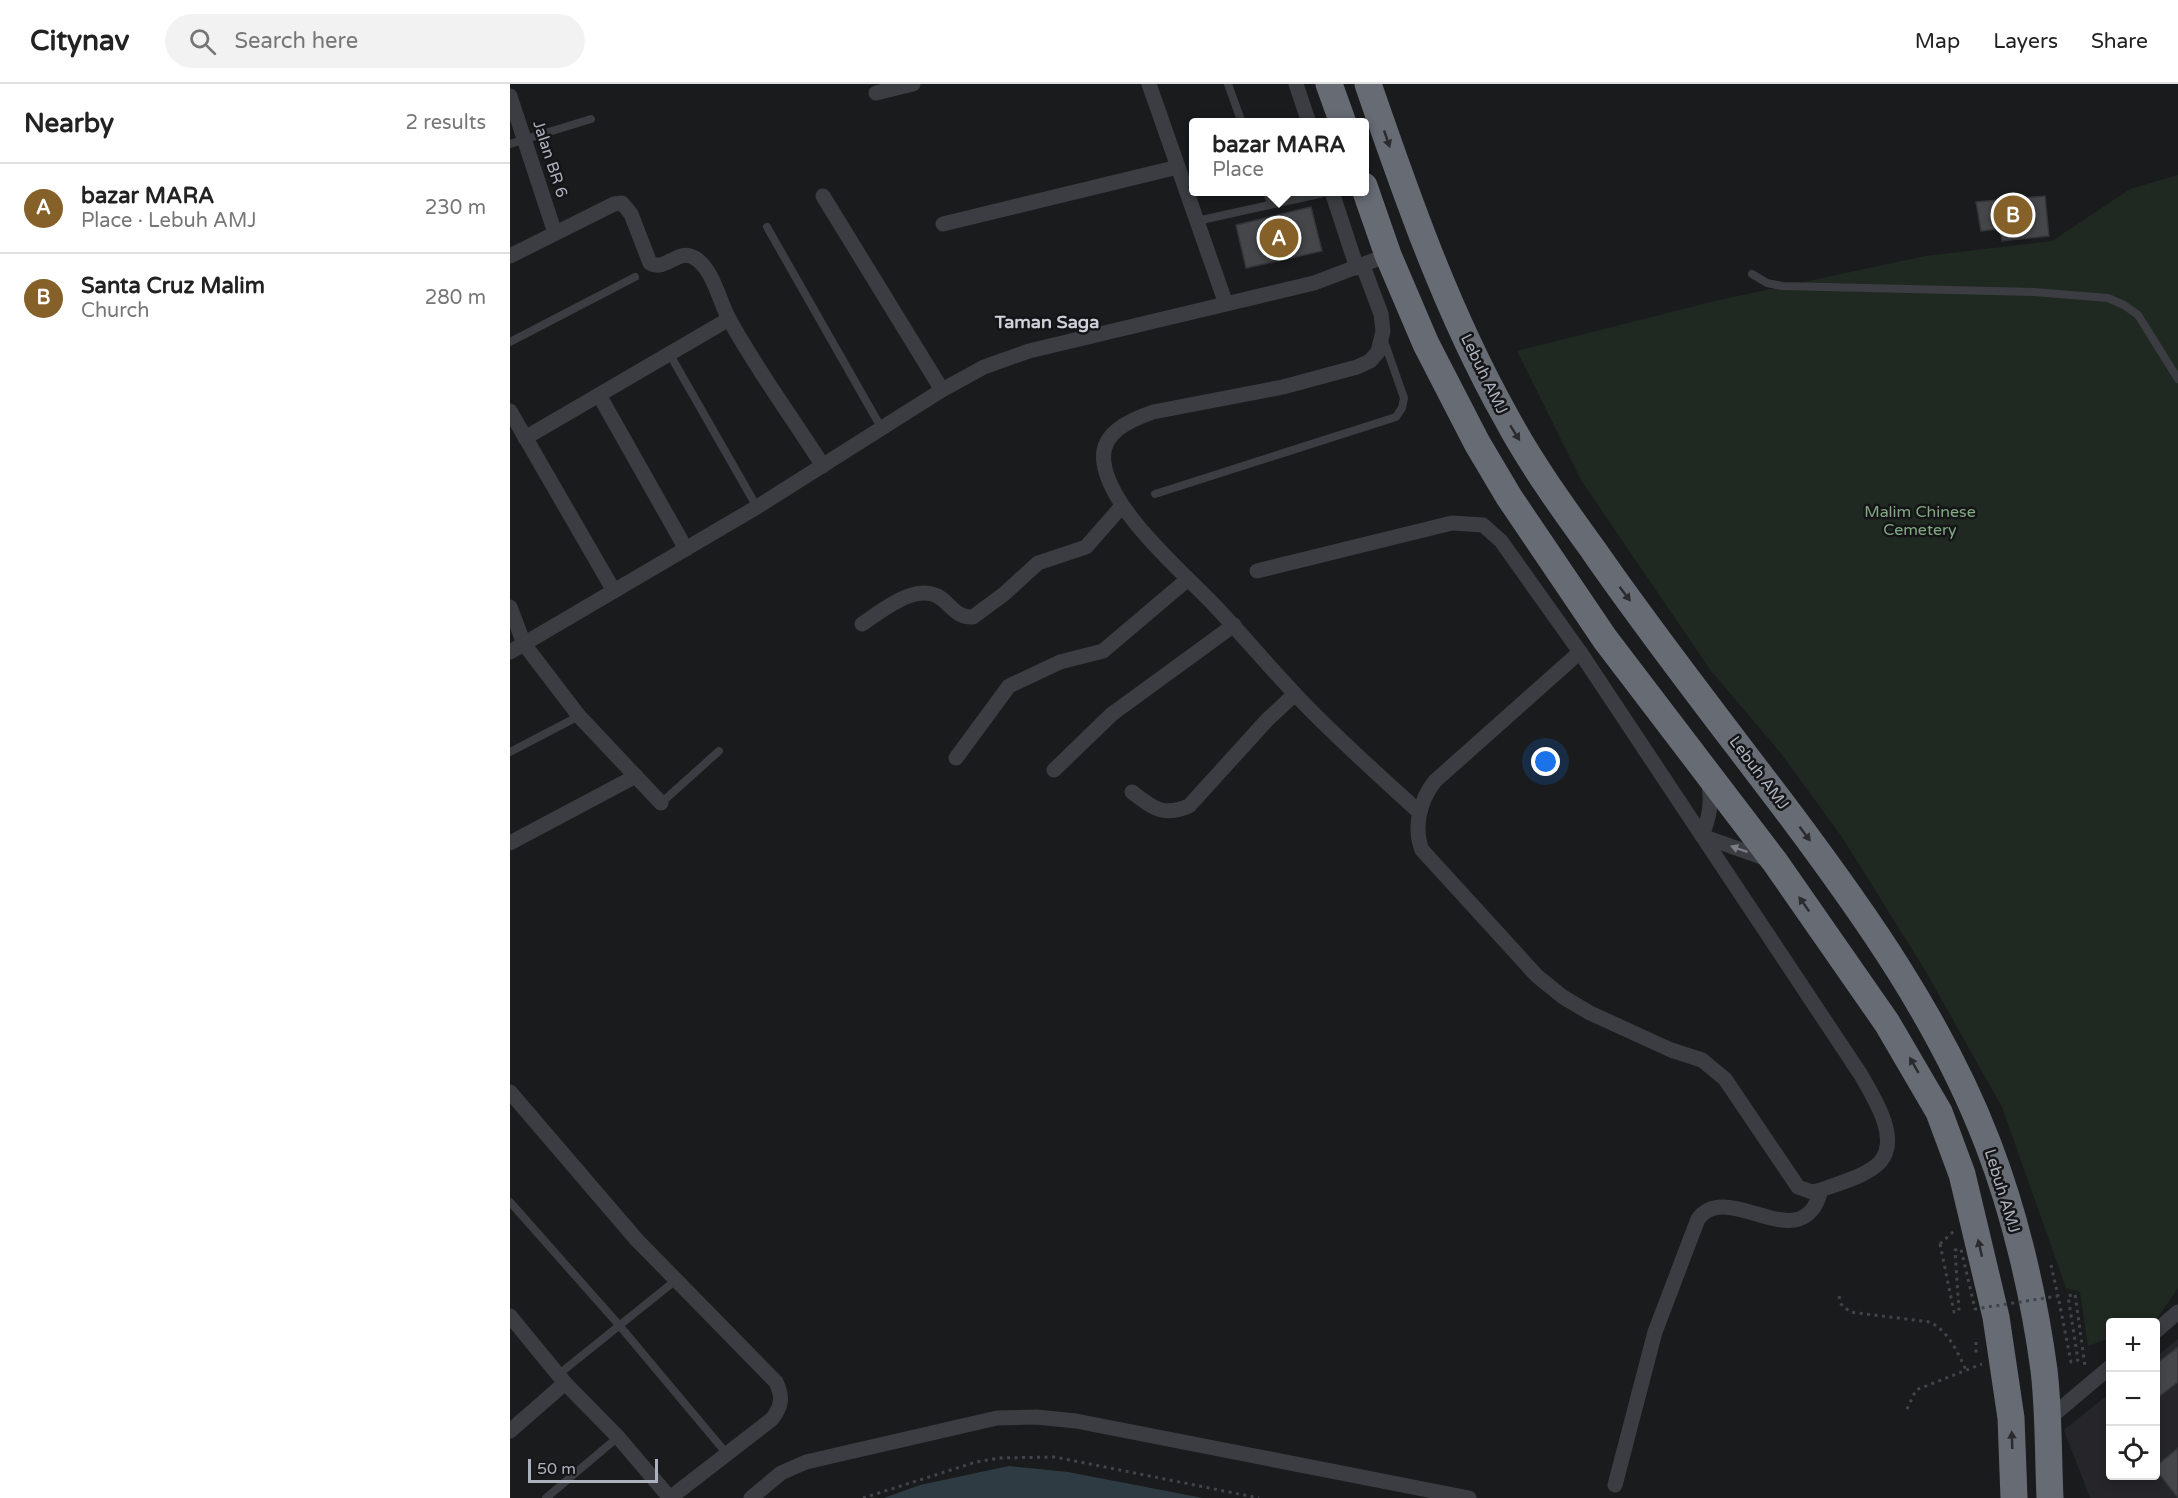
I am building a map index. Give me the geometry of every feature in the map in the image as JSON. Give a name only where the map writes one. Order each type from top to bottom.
[{"type":"highway","points":[[1329,84],[1341,118]]},
{"type":"highway","name":"Lebuh AMJ","points":[[1368,84],[1415,219],[1468,342],[1506,418],[1564,509],[1616,583],[1867,919],[1941,1042],[1989,1145],[2005,1197],[2033,1307],[2044,1374],[2050,1498]]},
{"type":"highway","name":"Lebuh AMJ","points":[[1368,196],[1388,255],[1436,364],[1477,444],[1509,497],[1605,639],[1775,862],[1887,1023],[1939,1112],[1970,1203],[2004,1358],[2011,1418],[2014,1498]]},
{"type":"street","points":[[876,93],[913,84]]},
{"type":"street","points":[[1149,84],[1226,304]]},
{"type":"street","points":[[1296,84],[1307,118]]},
{"type":"street","name":"Jalan BR 6","points":[[510,96],[517,142],[555,233]]},
{"type":"street","points":[[943,224],[1178,168]]},
{"type":"street","points":[[823,196],[942,390]]},
{"type":"street","points":[[1332,196],[1381,314],[1382,337],[1378,351],[1370,361],[1357,368],[1283,387],[1153,412],[1124,424],[1106,443],[1103,461],[1110,485],[1122,506],[1295,694],[1419,812]]},
{"type":"street","points":[[510,256],[614,204],[622,203],[632,214],[650,263],[662,265],[680,257],[693,257],[712,281],[729,319],[824,466]]},
{"type":"street","points":[[517,648],[757,507],[942,390],[1005,357],[1314,283],[1388,255]]},
{"type":"street","points":[[525,438],[729,319]]},
{"type":"street","points":[[598,395],[686,549]]},
{"type":"street","points":[[510,411],[614,591]]},
{"type":"street","points":[[862,624],[902,600],[921,594],[936,595],[958,615],[973,617],[1004,594],[1038,563],[1086,546],[1122,506]]},
{"type":"street","points":[[1257,571],[1452,523],[1483,525],[1501,541],[1580,652],[1862,1075],[1884,1123],[1888,1138],[1886,1150],[1880,1162],[1821,1190],[1812,1192],[1798,1187],[1725,1078],[1702,1060],[1671,1050],[1590,1013],[1563,997],[1537,976],[1422,850],[1419,842],[1419,812],[1424,795],[1435,782],[1580,652]]},
{"type":"street","points":[[956,758],[1010,686],[1060,662],[1103,651],[1188,579]]},
{"type":"street","points":[[510,606],[517,648],[661,803]]},
{"type":"street","points":[[1054,770],[1112,714],[1234,626]]},
{"type":"street","points":[[1131,792],[1164,812],[1174,812],[1189,806],[1267,720],[1295,694]]},
{"type":"street","points":[[1702,837],[1709,817],[1711,793],[1704,768]]},
{"type":"street","points":[[510,843],[636,776]]},
{"type":"street","points":[[1702,837],[1775,862]]},
{"type":"street","points":[[510,1092],[636,1239],[776,1382],[781,1393],[778,1412],[670,1498],[618,1437],[512,1322]]},
{"type":"street","points":[[1615,1485],[1655,1332],[1698,1219],[1704,1211],[1720,1206],[1791,1221],[1804,1218],[1812,1212],[1821,1190]]},
{"type":"street","points":[[2160,1327],[2178,1312]]},
{"type":"street","points":[[2046,1421],[2106,1370]]},
{"type":"street","points":[[510,1431],[562,1378]]},
{"type":"street","points":[[751,1498],[781,1473],[806,1462],[1011,1416],[1076,1421],[1469,1498]]},
{"type":"lane","points":[[1228,84],[1240,118]]},
{"type":"lane","points":[[517,142],[591,119]]},
{"type":"lane","points":[[1268,196],[1271,204]]},
{"type":"lane","points":[[1197,221],[1310,196]]},
{"type":"lane","points":[[767,227],[882,430]]},
{"type":"lane","points":[[1752,274],[1767,283],[1782,286],[2045,292],[2108,298],[2124,304],[2138,315],[2178,379]]},
{"type":"lane","points":[[510,342],[635,277]]},
{"type":"lane","points":[[1155,494],[1396,417],[1402,408],[1404,398],[1382,337]]},
{"type":"lane","points":[[669,353],[757,507]]},
{"type":"lane","points":[[510,752],[579,716]]},
{"type":"lane","points":[[661,803],[719,751]]},
{"type":"lane","points":[[510,1202],[619,1325],[726,1454]]},
{"type":"lane","points":[[562,1378],[619,1325],[676,1280]]},
{"type":"lane","points":[[546,1498],[618,1437]]},
{"type":"path","points":[[1940,1244],[1954,1312],[1959,1311],[1955,1250],[1960,1249],[1975,1309],[2058,1296]]},
{"type":"path","points":[[2051,1265],[2071,1362],[2078,1360],[2067,1296],[2075,1294],[2085,1366]]},
{"type":"path","points":[[1839,1296],[1841,1304],[1850,1312],[1930,1322],[1939,1327],[1946,1332],[1966,1370]]},
{"type":"path","points":[[1906,1409],[1916,1390],[2004,1358]]},
{"type":"path","points":[[863,1498],[976,1462],[999,1458],[1044,1457],[1259,1498]]},
{"type":"shaded area","points":[[2178,1339],[2178,1498],[2090,1498],[2064,1430],[2106,1396],[2106,1480],[2160,1480],[2160,1354]]},
{"type":"shaded area","points":[[1009,1466],[1068,1472],[1203,1498],[884,1498],[920,1485]]},
{"type":"green space","name":"Malim Chinese Cemetery","points":[[2178,175],[2178,1288],[2157,1318],[2106,1318],[2106,1339],[2088,1346],[2080,1292],[2066,1288],[2002,1107],[1925,970],[1842,837],[1780,752],[1711,671],[1581,480],[1517,351],[1715,301],[1925,256],[2052,241],[2130,189]]},
{"type":"building","points":[[2045,196],[2049,236],[2002,241],[2000,229],[1981,231],[1976,202]]},
{"type":"building","points":[[1311,207],[1322,251],[1246,268],[1236,225]]},
{"type":"building","points":[[2178,1347],[2178,1382],[2160,1396],[2160,1372],[2160,1361]]},
{"type":"building","points":[[2178,1448],[2178,1498],[2160,1475],[2160,1463]]},
{"type":"place","name":"Santa Cruz Malim","points":[[2013,215]]},
{"type":"place","name":"bazar MARA","points":[[1279,238]]},
{"type":"district","name":"Taman Saga","points":[[1047,322]]}]
